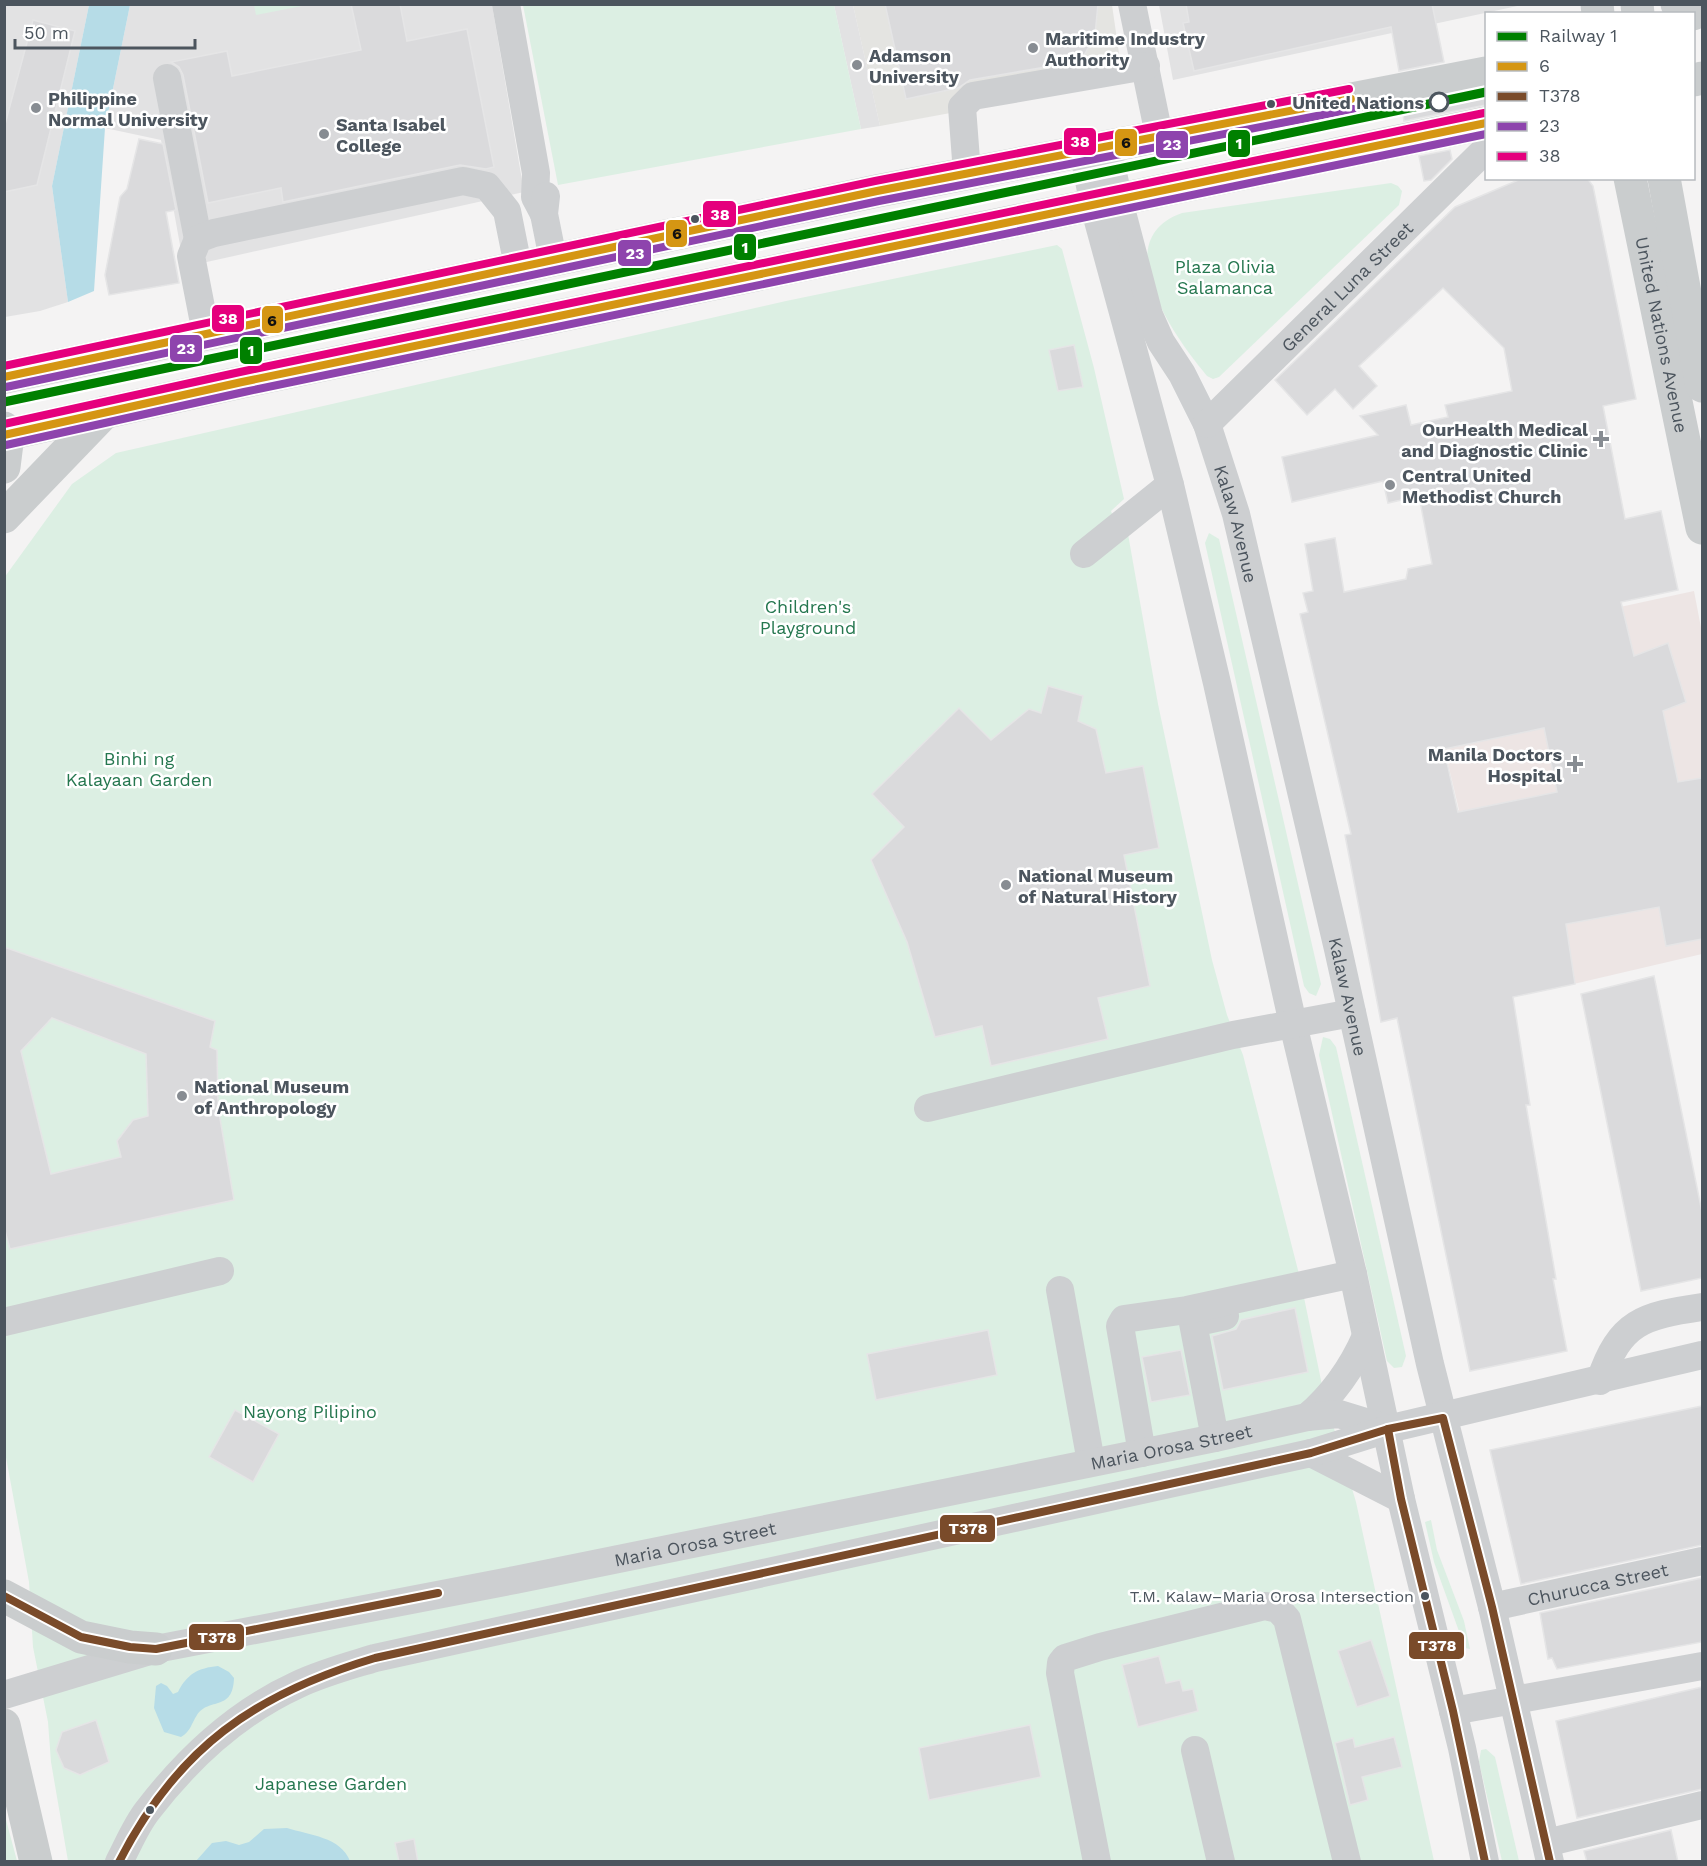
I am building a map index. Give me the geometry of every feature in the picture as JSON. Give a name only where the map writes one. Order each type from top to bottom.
[{"type":"main road","points":[[4,377],[518,266],[967,173],[1485,73]]},
{"type":"main road","points":[[4,467],[6,433],[1485,123]]},
{"type":"main road","name":"United Nations Avenue","points":[[1664,180],[1694,396],[1702,528]]},
{"type":"main road","name":"United Nations Avenue","points":[[1630,182],[1694,396]]},
{"type":"main road","points":[[4,517],[106,411]]},
{"type":"main road","points":[[4,1596],[81,1637],[120,1646],[156,1649]]},
{"type":"main road","points":[[4,1725],[36,1862]]},
{"type":"street","points":[[506,4],[536,173],[546,194],[544,214],[553,259]]},
{"type":"street","points":[[1132,4],[1159,135]]},
{"type":"street","points":[[967,173],[962,107],[973,96],[1146,66]]},
{"type":"street","points":[[167,78],[198,240],[191,256],[206,333]]},
{"type":"street","name":"Kalaw Avenue","points":[[1095,148],[1293,1024],[1355,1283],[1388,1429],[1401,1499],[1453,1711],[1485,1862]]},
{"type":"street","name":"General Luna Street","points":[[1207,424],[1485,150]]},
{"type":"street","points":[[198,240],[214,233],[463,182],[487,186],[507,211],[518,266]]},
{"type":"street","name":"Kalaw Avenue","points":[[1107,203],[1149,315],[1207,424],[1236,514],[1443,1418],[1492,1607],[1548,1852]]},
{"type":"street","points":[[1084,554],[1170,484]]},
{"type":"street","points":[[928,1108],[1222,1038],[1352,1013]]},
{"type":"street","points":[[4,1322],[220,1271]]},
{"type":"street","points":[[1215,1438],[1193,1323],[1355,1283]]},
{"type":"street","points":[[1142,1453],[1120,1326],[1124,1319],[1355,1283]]},
{"type":"street","points":[[1060,1290],[1091,1462]]},
{"type":"street","points":[[1600,1381],[1609,1354],[1622,1334],[1659,1314],[1702,1307]]},
{"type":"street","points":[[1307,1417],[1328,1400],[1349,1370],[1366,1336]]},
{"type":"street","name":"Maria Orosa Street","points":[[118,1862],[147,1811],[221,1732],[259,1706],[298,1684],[336,1670],[410,1650],[1311,1454],[1388,1429],[1600,1381],[1702,1355]]},
{"type":"street","name":"Maria Orosa Street","points":[[4,1695],[156,1649],[515,1580],[1215,1438],[1307,1417],[1339,1414],[1388,1429]]},
{"type":"street","points":[[1311,1454],[1401,1499]]},
{"type":"street","name":"Churucca Street","points":[[1492,1607],[1702,1562]]},
{"type":"street","points":[[1097,1862],[1060,1673],[1061,1663],[1065,1658],[1100,1647],[1265,1606],[1278,1609],[1287,1619],[1347,1862]]},
{"type":"street","points":[[1453,1711],[1702,1666]]},
{"type":"street","points":[[1195,1750],[1221,1862]]},
{"type":"street","points":[[1548,1852],[1702,1805]]},
{"type":"shaded area","name":"Philippine Normal University","points":[[4,5],[89,5],[52,186],[68,302],[40,311],[5,317]]},
{"type":"shaded area","name":"Santa Isabel College","points":[[130,5],[492,5],[524,192],[184,267],[161,140],[105,128]]},
{"type":"shaded area","name":"Adamson University","points":[[834,5],[853,5],[880,126],[861,129]]},
{"type":"shaded area","points":[[853,5],[1112,5],[1123,81],[880,126]]},
{"type":"shaded area","points":[[1159,5],[1522,5],[1485,12],[1173,80]]},
{"type":"shaded area","name":"Manila Doctors Hospital","points":[[1694,591],[1702,633],[1702,954],[1565,986],[1381,1022],[1345,835],[1459,810],[1421,650]]},
{"type":"green space","points":[[254,4],[307,5],[256,15]]},
{"type":"green space","points":[[523,5],[834,5],[861,129],[558,185]]},
{"type":"green space","name":"Plaza Olivia Salamanca","points":[[1391,183],[1402,191],[1399,205],[1219,377],[1213,379],[1207,376],[1179,338],[1154,290],[1148,266],[1149,245],[1160,226],[1182,213]]},
{"type":"green space","points":[[1057,245],[1062,249],[1094,368],[1124,499],[1111,511],[1120,536],[1128,534],[1158,704],[1212,960],[1227,1015],[1243,1055],[1300,1278],[1324,1395],[1356,1502],[1434,1861],[68,1861],[51,1762],[48,1722],[33,1647],[29,1582],[5,1452],[4,578],[72,484],[116,453],[786,301]]},
{"type":"green space","points":[[1209,533],[1219,539],[1321,984],[1316,996],[1309,993],[1304,986],[1205,543]]},
{"type":"green space","points":[[1323,1037],[1330,1039],[1336,1047],[1406,1356],[1402,1367],[1394,1368],[1387,1361],[1319,1055]]},
{"type":"green space","points":[[1431,1520],[1437,1550],[1464,1621],[1470,1649],[1465,1648],[1434,1562],[1425,1522]]},
{"type":"green space","points":[[1486,1749],[1495,1757],[1519,1861],[1502,1861],[1479,1762],[1481,1750]]},
{"type":"green space","points":[[5,1816],[17,1861],[5,1861]]},
{"type":"water","points":[[89,5],[130,5],[105,128],[94,291],[68,302],[52,186]]},
{"type":"water","points":[[218,1666],[234,1678],[233,1689],[229,1696],[202,1710],[189,1730],[181,1737],[164,1732],[154,1708],[156,1686],[161,1683],[167,1686],[173,1694],[178,1692],[189,1676],[205,1668]]},
{"type":"water","points":[[287,1828],[332,1842],[346,1853],[350,1861],[196,1861],[212,1843],[226,1841],[239,1845],[249,1842],[264,1829]]},
{"type":"building","points":[[351,4],[400,4],[407,41],[467,29],[494,167],[486,169],[460,165],[283,202],[281,188],[208,203],[183,75],[179,67],[171,62],[227,51],[232,76],[361,50]]},
{"type":"building","points":[[885,4],[1098,4],[1095,35],[1081,61],[970,80],[958,88],[906,99]]},
{"type":"building","points":[[1186,4],[1432,4],[1444,62],[1399,71],[1391,27],[1194,71],[1183,23],[1189,22]]},
{"type":"building","points":[[33,20],[75,31],[37,185],[4,192],[4,128]]},
{"type":"building","points":[[1485,92],[1485,105],[1404,121],[1402,108]]},
{"type":"building","points":[[139,139],[163,144],[176,210],[166,212],[179,283],[109,295],[105,275],[120,197],[127,189]]},
{"type":"building","points":[[1450,150],[1452,159],[1431,180],[1424,181],[1419,156]]},
{"type":"building","points":[[1518,180],[1588,180],[1593,186],[1636,399],[1603,406],[1625,519],[1661,511],[1678,590],[1621,602],[1634,656],[1668,643],[1686,702],[1663,711],[1678,782],[1702,778],[1702,939],[1666,946],[1659,907],[1566,924],[1575,984],[1513,997],[1530,1105],[1526,1105],[1556,1279],[1553,1279],[1567,1351],[1470,1371],[1397,1018],[1381,1022],[1345,835],[1351,834],[1300,614],[1308,612],[1303,593],[1313,591],[1305,544],[1335,538],[1344,592],[1406,579],[1408,569],[1432,564],[1419,496],[1388,503],[1383,481],[1292,502],[1282,457],[1378,435],[1360,416],[1406,405],[1411,425],[1448,417],[1445,405],[1512,391],[1504,348],[1443,288],[1359,366],[1377,386],[1353,409],[1335,389],[1307,415],[1275,380],[1455,207]],"holes":[[[1544,728],[1557,792],[1458,812],[1444,749]]]},
{"type":"building","points":[[1074,345],[1083,387],[1058,391],[1049,350]]},
{"type":"building","name":"National Museum of Natural History","points":[[1048,686],[1083,696],[1078,721],[1096,729],[1106,773],[1143,766],[1159,848],[1124,855],[1150,986],[1098,998],[1108,1039],[991,1066],[982,1026],[935,1037],[907,942],[871,860],[904,827],[872,794],[959,708],[991,740],[1029,709],[1041,713]]},
{"type":"building","name":"National Museum of Anthropology","points":[[4,947],[215,1021],[210,1047],[217,1050],[218,1107],[234,1200],[10,1249],[4,1227]],"holes":[[[52,1018],[146,1054],[148,1116],[133,1120],[117,1141],[121,1157],[51,1174],[21,1051]]]},
{"type":"building","points":[[1654,976],[1702,1212],[1702,1278],[1641,1291],[1581,994]]},
{"type":"building","points":[[1295,1308],[1308,1372],[1223,1390],[1212,1336],[1236,1329],[1241,1320]]},
{"type":"building","points":[[988,1330],[997,1375],[876,1400],[867,1354]]},
{"type":"building","points":[[1181,1350],[1190,1395],[1151,1402],[1142,1357]]},
{"type":"building","points":[[1702,1406],[1702,1545],[1521,1584],[1490,1450]]},
{"type":"building","points":[[235,1410],[279,1434],[253,1482],[209,1457]]},
{"type":"building","points":[[1702,1578],[1702,1642],[1557,1669],[1552,1658],[1548,1659],[1540,1613]]},
{"type":"building","points":[[1371,1640],[1390,1696],[1357,1707],[1338,1651]]},
{"type":"building","points":[[1159,1656],[1166,1683],[1180,1680],[1183,1691],[1193,1689],[1198,1711],[1138,1727],[1122,1665]]},
{"type":"building","points":[[1702,1687],[1702,1789],[1577,1818],[1556,1721]]},
{"type":"building","points":[[96,1720],[109,1762],[80,1775],[64,1768],[56,1750],[62,1732]]},
{"type":"building","points":[[1030,1725],[1041,1777],[929,1800],[919,1748]]},
{"type":"building","points":[[1394,1737],[1402,1767],[1362,1777],[1368,1800],[1350,1805],[1335,1743],[1353,1738],[1355,1747]]},
{"type":"building","points":[[1671,1830],[1678,1862],[1587,1862],[1584,1851]]},
{"type":"building","points":[[414,1839],[418,1862],[399,1862],[395,1843]]},
{"type":"rail line","name":"1","points":[[4,402],[1485,92]]},
{"type":"transit line","name":"38","points":[[4,366],[875,181],[1349,89]]},
{"type":"transit line","name":"6","points":[[4,377],[877,191],[1351,99]]},
{"type":"transit line","name":"23","points":[[6,387],[879,201],[1353,109]]},
{"type":"transit line","name":"38","points":[[4,424],[240,372],[1484,113]]},
{"type":"transit line","name":"6","points":[[4,435],[242,382],[1485,123]]},
{"type":"transit line","name":"23","points":[[6,445],[244,392],[1485,134]]},
{"type":"transit line","name":"T378","points":[[119,1862],[142,1822],[167,1787],[194,1757],[224,1731],[257,1708],[332,1672],[375,1658],[1311,1453],[1388,1429],[1443,1418],[1492,1607],[1550,1862]]},
{"type":"transit line","name":"T378","points":[[1388,1429],[1401,1499],[1453,1711],[1485,1862]]},
{"type":"transit line","name":"T378","points":[[4,1596],[81,1637],[130,1647],[156,1649],[438,1593]]},
{"type":"place","name":"Maritime Industry Authority","points":[[1033,48]]},
{"type":"place","name":"Adamson University","points":[[857,65]]},
{"type":"place","name":"United Nations","points":[[1439,102]]},
{"type":"place","name":"Philippine Normal University","points":[[36,108]]},
{"type":"place","name":"Santa Isabel College","points":[[324,134]]},
{"type":"place","name":"OurHealth Medical and Diagnostic Clinic","points":[[1601,439]]},
{"type":"place","name":"Central United Methodist Church","points":[[1390,485]]},
{"type":"place","name":"Manila Doctors Hospital","points":[[1575,764]]},
{"type":"place","name":"National Museum of Natural History","points":[[1006,885]]},
{"type":"place","name":"National Museum of Anthropology","points":[[182,1096]]},
{"type":"place","name":"T.M. Kalaw–Maria Orosa Intersection","points":[[1425,1596]]},
{"type":"park label","name":"Children's Playground","points":[[808,616]]},
{"type":"park label","name":"Binhi ng Kalayaan Garden","points":[[139,768]]},
{"type":"park label","name":"Nayong Pilipino","points":[[310,1411]]},
{"type":"park label","name":"Japanese Garden","points":[[331,1783]]}]
